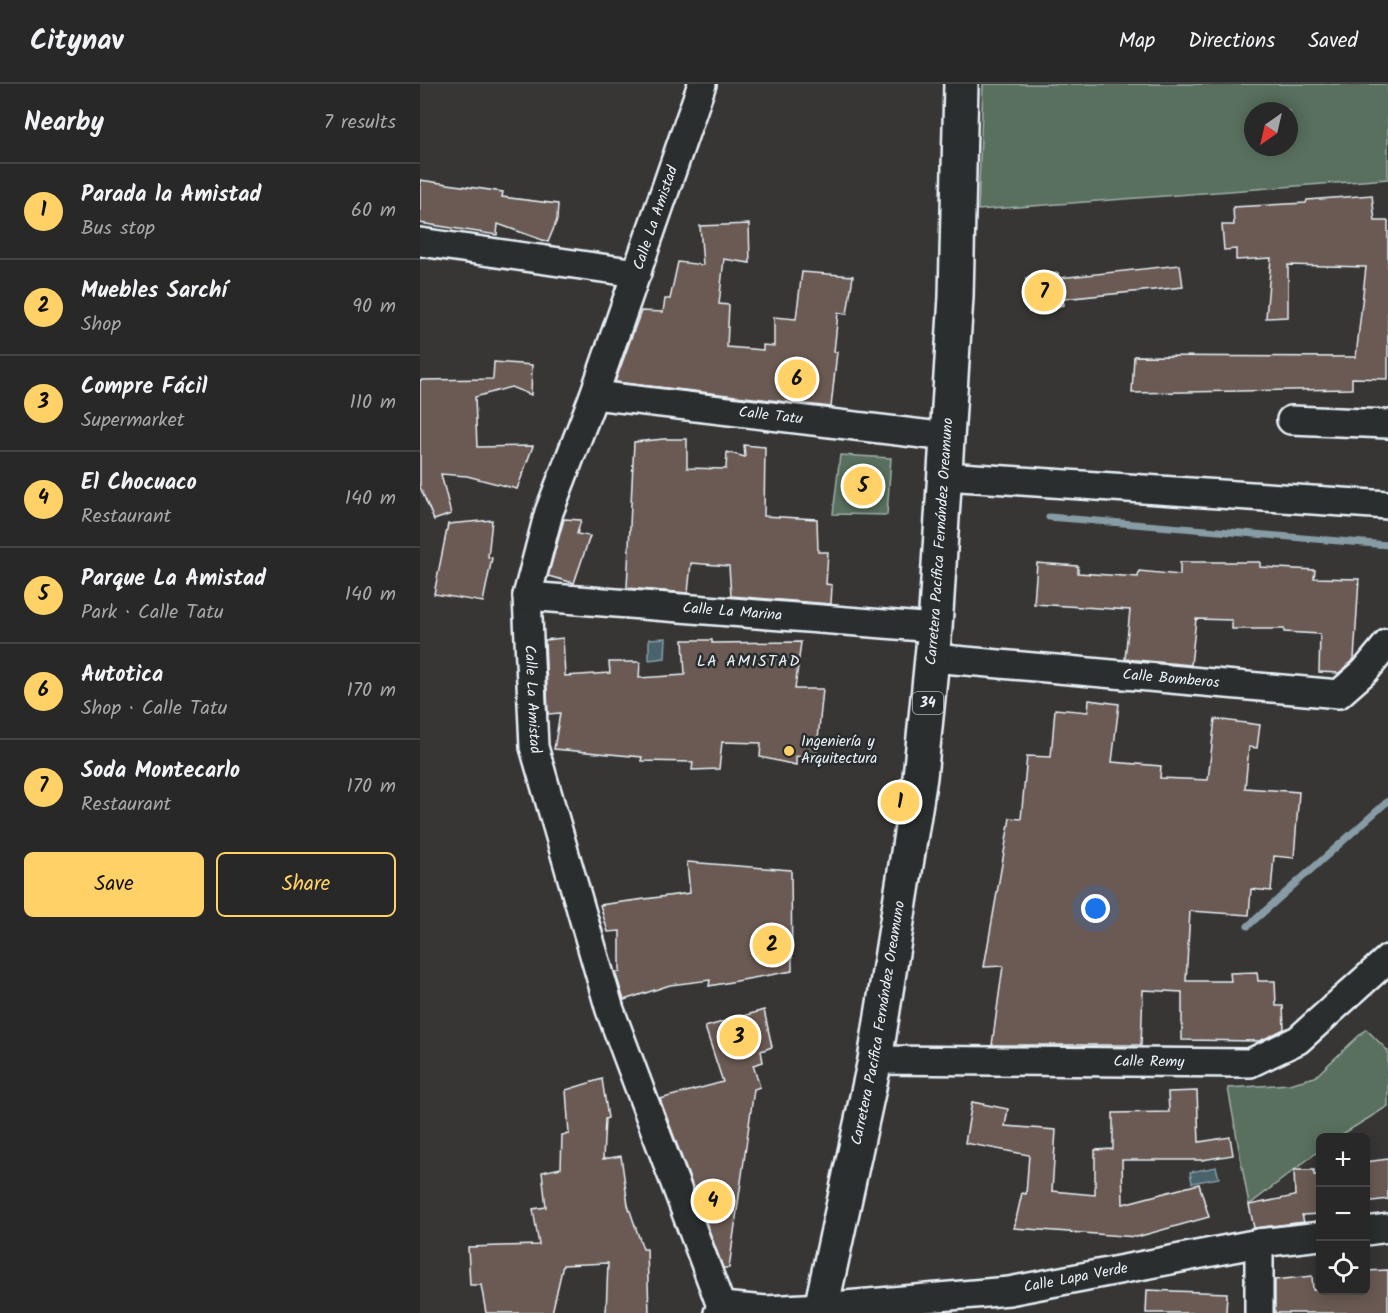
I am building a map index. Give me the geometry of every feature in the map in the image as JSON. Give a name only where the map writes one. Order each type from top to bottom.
[{"type":"highway","name":"Carretera Pacífica Fernández Oreamuno","points":[[821,1310],[874,1060],[920,777],[934,643],[948,437],[956,297],[961,84]]},
{"type":"street","name":"Calle La Amistad","points":[[702,84],[594,395],[549,512],[527,596],[534,747],[610,1010],[719,1310]]},
{"type":"street","points":[[420,242],[637,273]]},
{"type":"street","name":"Calle Tatu","points":[[594,395],[948,437]]},
{"type":"street","points":[[1292,420],[1388,424]]},
{"type":"street","points":[[945,476],[1388,505]]},
{"type":"street","name":"Calle La Marina","points":[[527,596],[934,643]]},
{"type":"street","name":"Calle Bomberos","points":[[934,643],[1339,694],[1365,671],[1388,643]]},
{"type":"street","name":"Calle Remy","points":[[874,1060],[1250,1063],[1298,1040],[1388,959]]},
{"type":"street","points":[[1370,1230],[1388,1228]]},
{"type":"street","name":"Calle Lapa Verde","points":[[719,1310],[766,1312],[821,1310],[1009,1291],[1259,1243],[1316,1236]]},
{"type":"street","points":[[1259,1243],[1259,1313]]},
{"type":"green space","points":[[983,84],[1388,84],[1388,179],[978,210]]},
{"type":"green space","points":[[840,455],[891,458],[887,515],[833,514]]},
{"type":"green space","points":[[1366,1029],[1388,1051],[1388,1106],[1344,1133],[1316,1133],[1316,1153],[1249,1205],[1228,1088],[1289,1084],[1315,1077]]},
{"type":"water","points":[[666,638],[665,658],[649,660],[649,639]]},
{"type":"water","points":[[1216,1167],[1219,1178],[1192,1183],[1190,1172]]},
{"type":"building","points":[[420,180],[503,192],[502,197],[558,204],[557,220],[548,242],[498,224],[497,235],[420,223]]},
{"type":"building","points":[[1372,195],[1375,221],[1388,221],[1388,379],[1352,378],[1352,389],[1132,393],[1134,356],[1356,357],[1366,267],[1288,265],[1288,317],[1266,318],[1271,258],[1236,260],[1236,249],[1224,250],[1222,225],[1234,225],[1233,207],[1306,203],[1307,200]]},
{"type":"building","points":[[749,224],[750,263],[724,259],[719,304],[729,305],[727,347],[763,350],[763,345],[774,346],[774,317],[796,319],[802,272],[853,276],[847,314],[838,313],[834,352],[837,352],[831,407],[615,382],[641,311],[663,312],[665,299],[670,299],[678,262],[703,265],[700,226]]},
{"type":"building","points":[[1180,265],[1183,287],[1063,299],[1064,305],[1029,312],[1026,278],[1058,273],[1059,278]]},
{"type":"building","points":[[494,362],[532,365],[531,395],[511,387],[475,397],[477,447],[533,446],[517,489],[467,476],[441,474],[451,514],[434,520],[420,487],[420,380],[493,379]]},
{"type":"building","points":[[687,439],[687,468],[726,469],[727,452],[745,457],[744,445],[765,447],[764,516],[817,519],[818,552],[828,552],[826,584],[832,585],[831,604],[731,596],[729,566],[691,563],[688,593],[627,588],[634,442]]},
{"type":"building","points":[[564,519],[581,520],[577,534],[590,536],[574,583],[548,576]]},
{"type":"building","points":[[492,520],[488,557],[492,558],[483,602],[434,594],[448,524]]},
{"type":"building","points":[[1180,562],[1260,562],[1260,567],[1315,570],[1314,578],[1359,579],[1354,659],[1339,673],[1319,672],[1320,634],[1284,632],[1284,629],[1232,629],[1232,620],[1196,619],[1191,665],[1125,659],[1130,610],[1034,604],[1037,563],[1078,566],[1078,573],[1138,577],[1139,571],[1180,575]]},
{"type":"building","points":[[563,638],[565,676],[610,673],[609,662],[640,662],[639,678],[685,675],[683,640],[712,640],[712,643],[801,642],[795,689],[823,689],[816,759],[796,756],[796,765],[760,757],[761,743],[722,742],[719,769],[692,770],[693,762],[641,761],[642,757],[554,749],[560,713],[548,714],[545,640]]},
{"type":"building","points":[[1089,700],[1119,704],[1112,762],[1161,766],[1160,778],[1208,780],[1215,719],[1260,725],[1257,748],[1249,747],[1245,788],[1299,792],[1294,858],[1274,856],[1271,891],[1251,889],[1249,915],[1190,911],[1186,981],[1231,981],[1230,973],[1257,972],[1258,981],[1275,981],[1276,1006],[1283,1006],[1284,1029],[1260,1041],[1182,1040],[1182,992],[1143,990],[1141,1045],[992,1045],[1003,966],[984,967],[1010,818],[1021,819],[1027,756],[1051,757],[1055,709],[1088,712]]},
{"type":"building","points":[[687,862],[791,870],[792,971],[709,986],[710,980],[670,985],[624,1000],[615,972],[620,972],[620,931],[608,932],[600,905],[690,893]]},
{"type":"building","points":[[764,1010],[772,1047],[761,1051],[763,1062],[753,1065],[760,1087],[754,1089],[729,1268],[723,1268],[660,1099],[723,1082],[705,1027]]},
{"type":"building","points":[[602,1079],[608,1118],[605,1119],[603,1159],[621,1156],[628,1205],[643,1249],[647,1249],[649,1313],[606,1313],[608,1263],[563,1265],[552,1313],[486,1313],[481,1285],[470,1285],[468,1247],[539,1245],[533,1209],[546,1207],[542,1172],[561,1168],[562,1135],[569,1134],[566,1090]]},
{"type":"building","points":[[1197,1091],[1199,1142],[1230,1137],[1233,1155],[1202,1160],[1122,1160],[1123,1204],[1199,1184],[1209,1217],[1137,1237],[1014,1228],[1022,1193],[1026,1194],[1029,1155],[965,1143],[972,1102],[1008,1109],[1005,1126],[1056,1130],[1052,1191],[1095,1195],[1095,1150],[1113,1149],[1113,1113],[1169,1112],[1168,1092]]},
{"type":"building","points":[[1388,1159],[1388,1199],[1370,1201],[1370,1161]]},
{"type":"building","points":[[1294,1170],[1314,1170],[1316,1214],[1302,1215],[1304,1222],[1254,1228],[1249,1205],[1295,1196]]},
{"type":"building","points":[[1388,1270],[1388,1313],[1275,1313],[1275,1280],[1312,1276],[1313,1290],[1316,1290],[1316,1295],[1370,1295],[1370,1271]]},
{"type":"building","points":[[1147,1290],[1227,1293],[1226,1313],[1146,1313]]},
{"type":"waterway","points":[[1049,517],[1388,545]]},
{"type":"waterway","points":[[1248,926],[1388,801]]},
{"type":"place","name":"Soda Montecarlo","points":[[1044,292]]},
{"type":"place","name":"Autotica","points":[[797,379]]},
{"type":"place","name":"Parque La Amistad","points":[[863,486]]},
{"type":"place","name":"Ingeniería y Arquitectura","points":[[789,751]]},
{"type":"place","name":"Parada la Amistad","points":[[900,802]]},
{"type":"place","name":"Muebles Sarchí","points":[[772,945]]},
{"type":"place","name":"Compre Fácil","points":[[739,1037]]},
{"type":"place","name":"El Chocuaco","points":[[713,1201]]},
{"type":"district","name":"LA AMISTAD","points":[[749,661]]}]
